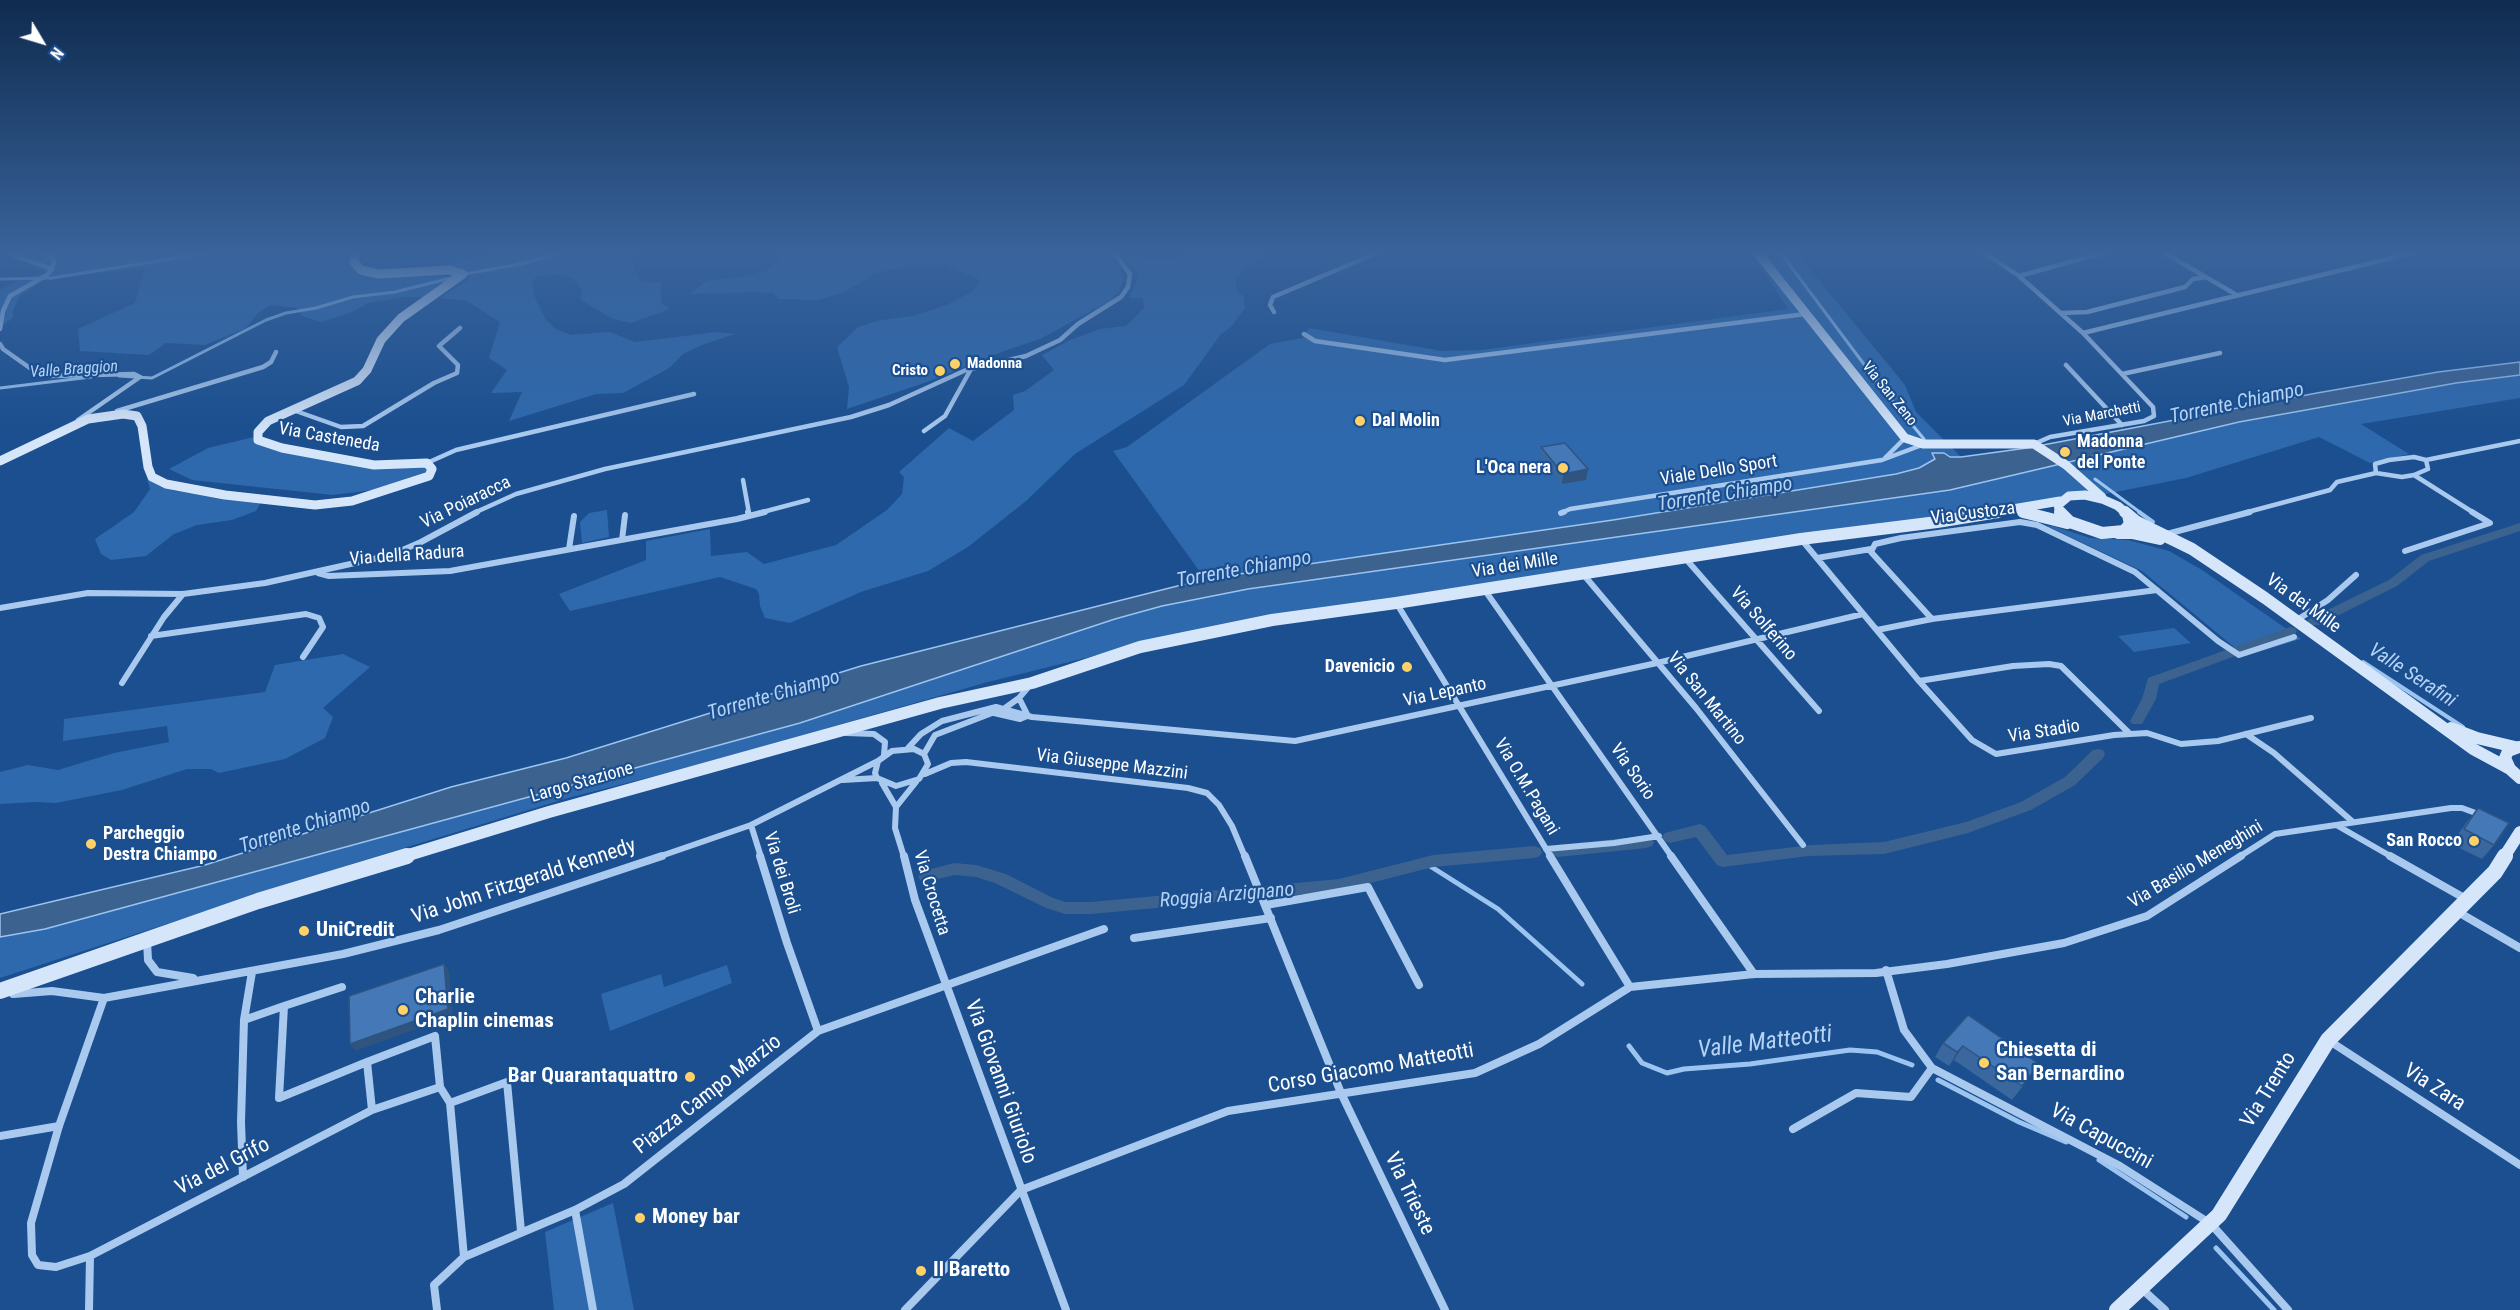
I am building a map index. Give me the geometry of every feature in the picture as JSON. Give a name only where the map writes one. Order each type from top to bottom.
[{"type":"street","points":[[0,329],[3,313]]},
{"type":"street","name":"Via Casteneda","points":[[408,313],[381,340],[367,370],[357,381],[268,422],[258,432],[258,440],[282,448],[374,465],[427,463]]},
{"type":"street","name":"Via Poiaracca","points":[[0,608],[88,593],[183,594],[265,583],[391,555],[421,542],[491,504],[516,494],[605,470],[851,417],[889,405],[971,369],[1046,348],[1097,313]]},
{"type":"street","points":[[2061,314],[2072,313]]},
{"type":"street","points":[[2083,333],[2160,313]]},
{"type":"street","points":[[1304,333],[1315,341],[1445,360],[1805,314]]},
{"type":"street","name":"Via San Zeno","points":[[1805,314],[1905,438],[1923,444],[2037,445]]},
{"type":"street","name":"Via Marchetti","points":[[2037,445],[2050,437],[2144,421],[2154,416],[2153,407],[2083,333],[2061,314]]},
{"type":"street","points":[[293,410],[341,427],[363,426],[434,382],[457,373],[458,365],[439,346],[459,328]]},
{"type":"street","points":[[0,344],[3,349],[37,374],[51,376],[134,374],[140,377],[69,427]]},
{"type":"street","points":[[0,461],[88,418],[263,367],[271,362],[276,352]]},
{"type":"street","points":[[2122,374],[2220,353]]},
{"type":"street","points":[[2066,365],[2122,425]]},
{"type":"street","points":[[924,431],[945,416],[971,369]]},
{"type":"street","points":[[108,414],[137,416],[142,426],[148,467],[152,477],[166,484],[225,495],[315,505],[352,501],[415,483],[429,476],[432,469],[427,463],[456,450],[694,394]]},
{"type":"street","points":[[1882,460],[1905,438]]},
{"type":"street","points":[[2376,473],[2375,464],[2389,460],[2415,457],[2426,460],[2520,441]]},
{"type":"street","name":"Viale Dello Sport","points":[[1561,513],[1570,509],[1882,460],[1923,444]]},
{"type":"street","points":[[2037,445],[2110,502]]},
{"type":"street","points":[[2163,535],[2330,490],[2337,482],[2376,473],[2402,477],[2414,475],[2428,469],[2426,460]]},
{"type":"street","points":[[2405,551],[2490,523],[2414,475]]},
{"type":"street","points":[[2077,526],[2060,513],[2058,505],[2077,484],[2079,476]]},
{"type":"street","points":[[743,480],[749,516]]},
{"type":"street","name":"Via dei Mille","points":[[1032,683],[1140,647],[1272,620],[1396,603],[1801,539],[2010,511],[2085,495],[2110,502],[2128,515],[2216,564],[2473,749],[2517,776]]},
{"type":"street","name":"Via della Radura","points":[[318,572],[330,576],[450,571],[749,516],[808,500]]},
{"type":"street","name":"Via dei Mille","points":[[2010,511],[2045,516],[2093,532],[2143,535],[2184,545]]},
{"type":"street","points":[[622,540],[625,515]]},
{"type":"street","points":[[2118,533],[2124,531],[2130,524],[2128,515]]},
{"type":"street","points":[[569,549],[574,516]]},
{"type":"street","name":"Via Custoza","points":[[1816,558],[1871,549],[1875,544],[1901,538],[2020,522],[2037,525],[2135,572],[2218,641],[2239,655],[2294,637]]},
{"type":"street","name":"Via Stadio","points":[[1801,539],[1919,681],[1972,740],[1996,754],[2130,734],[2147,733],[2181,744],[2217,741],[2311,718]]},
{"type":"street","points":[[1871,549],[1871,552],[1932,619]]},
{"type":"street","name":"Via Solferino","points":[[1685,557],[1819,711]]},
{"type":"street","name":"Via San Martino","points":[[1583,574],[1696,708],[1803,845]]},
{"type":"street","points":[[2296,621],[2328,600],[2356,575]]},
{"type":"street","name":"Via Sorio","points":[[1484,589],[1754,974]]},
{"type":"street","points":[[1877,630],[1932,619],[2157,590]]},
{"type":"street","points":[[123,683],[151,636],[183,594]]},
{"type":"street","name":"Via O.M.Pagani","points":[[1396,603],[1630,987]]},
{"type":"street","points":[[151,636],[306,614],[319,618],[323,627],[303,657]]},
{"type":"street","name":"Via Lepanto","points":[[908,748],[921,734],[942,721],[984,709],[1005,708],[1028,716],[1295,741],[1657,663],[1863,614]]},
{"type":"street","name":"Via Stadio","points":[[1919,681],[2013,666],[2049,664],[2061,666],[2130,734]]},
{"type":"street","name":"Via Lepanto","points":[[924,754],[929,743],[946,729],[1005,708],[1019,698],[1032,683]]},
{"type":"street","name":"Largo Stazione","points":[[0,991],[258,901],[549,812],[940,703],[1032,683]]},
{"type":"street","points":[[993,713],[1020,719],[1028,716],[1019,698]]},
{"type":"street","name":"Via dei Mille","points":[[2429,717],[2476,738],[2518,747]]},
{"type":"street","points":[[831,733],[874,734],[885,742],[884,756]]},
{"type":"street","points":[[2246,734],[2274,753],[2353,822]]},
{"type":"street","name":"Via dei Mille","points":[[2517,776],[2505,758],[2506,754],[2518,747]]},
{"type":"street","points":[[751,825],[878,761],[892,751],[908,748],[924,754],[928,764],[922,777],[896,807]]},
{"type":"street","points":[[878,761],[875,772],[879,780]]},
{"type":"street","name":"Via Giuseppe Mazzini","points":[[922,777],[951,764],[966,762],[1188,788],[1207,793],[1220,805],[1232,826],[1271,918]]},
{"type":"street","points":[[839,780],[879,780],[888,785],[904,785],[922,777]]},
{"type":"street","name":"Via Crocetta","points":[[879,780],[896,807],[895,828],[914,885],[915,900],[945,986]]},
{"type":"street","name":"Via Basilio Meneghini","points":[[1886,970],[1947,964],[2064,943],[2147,916],[2275,834],[2451,808],[2462,808],[2492,820]]},
{"type":"street","name":"Via John Fitzgerald Kennedy","points":[[0,996],[52,991],[104,998],[343,954],[439,930],[549,895],[751,825]]},
{"type":"street","name":"Via dei Broli","points":[[751,825],[818,1031]]},
{"type":"street","points":[[2338,826],[2461,904],[2520,948]]},
{"type":"street","name":"Via Trento","points":[[2117,1310],[2219,1215],[2328,1040],[2495,872],[2516,832]]},
{"type":"street","points":[[1546,849],[1614,843],[1659,836]]},
{"type":"street","points":[[1266,905],[1368,887],[1419,985]]},
{"type":"street","points":[[1134,938],[1271,918]]},
{"type":"street","name":"Via Trieste","points":[[1271,918],[1341,1093],[1445,1310]]},
{"type":"street","name":"Via Giovanni Giuriolo","points":[[818,1031],[1104,929]]},
{"type":"street","name":"Largo Stazione","points":[[0,983],[114,945],[147,939]]},
{"type":"street","name":"Via John Fitzgerald Kennedy","points":[[147,939],[148,960],[157,972],[200,979]]},
{"type":"street","name":"Corso Giacomo Matteotti","points":[[905,1310],[958,1253],[1022,1190],[1228,1111],[1475,1073],[1539,1044],[1630,987],[1754,974],[1876,973],[1886,970]]},
{"type":"street","name":"Via Capuccini","points":[[1886,970],[1904,1030],[1932,1068],[2120,1166],[2211,1224],[2288,1310]]},
{"type":"street","points":[[243,1177],[241,1122],[244,1020],[252,972]]},
{"type":"street","name":"Via Giovanni Giuriolo","points":[[945,986],[1066,1310]]},
{"type":"street","points":[[244,1020],[342,987]]},
{"type":"street","points":[[0,1136],[59,1126],[104,998]]},
{"type":"street","points":[[284,1006],[279,1098],[435,1036],[440,1087],[450,1103],[464,1257]]},
{"type":"street","name":"Piazza Campo Marzio","points":[[437,1310],[434,1285],[464,1257],[575,1210],[624,1184],[818,1031]]},
{"type":"street","name":"Via Zara","points":[[2328,1040],[2520,1165]]},
{"type":"street","points":[[367,1062],[372,1110]]},
{"type":"street","points":[[1793,1130],[1856,1093],[1911,1096],[1932,1068]]},
{"type":"street","points":[[450,1103],[507,1082],[521,1231]]},
{"type":"street","name":"Via del Grifo","points":[[59,1126],[31,1223],[32,1255],[38,1265],[56,1267],[90,1256],[372,1110],[440,1087]]},
{"type":"street","points":[[575,1210],[593,1310]]},
{"type":"street","points":[[89,1310],[90,1256]]},
{"type":"street","points":[[2142,1289],[2165,1310]]},
{"type":"shaded area","points":[[0,313],[13,313],[13,318],[0,327]]},
{"type":"shaded area","points":[[113,313],[258,313],[246,328],[205,345],[166,343],[149,355],[80,351],[78,329]]},
{"type":"shaded area","points":[[300,313],[348,313],[321,322],[302,316]]},
{"type":"shaded area","points":[[486,313],[543,313],[546,320],[556,329],[571,335],[610,332],[635,342],[717,332],[735,334],[683,354],[669,368],[623,393],[596,394],[509,421],[522,392],[491,393],[507,370],[489,358],[500,322]]},
{"type":"shaded area","points":[[603,313],[658,313],[631,323],[613,319]]},
{"type":"shaded area","points":[[922,313],[1088,313],[1040,339],[927,382],[847,409],[849,387],[837,347],[858,327],[881,320]]},
{"type":"shaded area","points":[[1139,313],[1241,313],[1231,327],[1221,334],[1184,385],[1075,454],[1026,501],[968,547],[928,571],[861,592],[790,623],[765,618],[756,589],[720,577],[570,611],[559,594],[646,560],[646,541],[710,529],[711,556],[747,552],[764,564],[836,545],[887,510],[902,494],[904,477],[899,472],[949,428],[973,441],[1014,410],[1013,395],[1025,391],[1054,370],[1042,355],[1070,340],[1100,329],[1126,326]]},
{"type":"shaded area","points":[[1757,313],[1846,313],[1905,385],[1916,412],[1961,457],[1950,457],[1944,453],[1932,454],[1936,458],[1919,468],[1896,474],[1613,520],[1205,579],[1113,451],[1127,447],[1270,344],[1303,338],[1309,328],[1442,351],[1481,350]]},
{"type":"shaded area","points":[[2520,375],[2520,398],[2361,424],[2409,454],[2370,463],[2319,437],[2186,478],[2116,492],[1937,522],[1138,645],[988,682],[698,765],[568,798],[358,862],[0,978],[0,937],[45,929],[800,723],[1115,619],[1162,606],[1248,589],[1950,490],[2239,422],[2456,383]]},
{"type":"shaded area","points":[[254,437],[319,457],[427,466],[428,471],[373,490],[333,495],[192,480],[169,469],[208,448]]},
{"type":"shaded area","points":[[147,479],[161,487],[175,491],[262,500],[256,511],[232,520],[197,525],[174,534],[146,556],[111,560],[101,554],[95,539],[134,512],[150,489]]},
{"type":"shaded area","points":[[607,510],[609,537],[582,543],[580,522],[589,513]]},
{"type":"shaded area","points":[[2047,526],[2090,538],[2128,540],[2169,551],[2202,570],[2301,639],[2245,656],[2142,571]]},
{"type":"shaded area","points":[[2174,628],[2191,643],[2134,652],[2118,636]]},
{"type":"shaded area","points":[[343,654],[370,667],[323,708],[333,717],[325,738],[285,759],[219,773],[211,769],[187,769],[122,790],[56,803],[0,804],[0,772],[28,765],[58,770],[114,753],[169,742],[167,726],[63,741],[64,719],[265,692],[275,665]]},
{"type":"shaded area","points":[[727,965],[732,983],[610,1031],[601,994],[661,974],[664,987]]},
{"type":"shaded area","points":[[613,1203],[634,1310],[554,1310],[545,1232]]},
{"type":"water","name":"Torrente Chiampo","points":[[2520,362],[2520,375],[2456,383],[2239,422],[1950,490],[1248,589],[1162,606],[1115,619],[800,723],[45,929],[0,937],[0,914],[205,865],[451,787],[566,758],[861,666],[1205,579],[1613,520],[1896,474],[1919,468],[1935,459],[1932,453],[1961,457],[2027,448],[2317,393],[2438,372]]},
{"type":"building","points":[[1565,443],[1588,469],[1563,474],[1541,447]]},
{"type":"building","points":[[2478,808],[2509,823],[2494,845],[2464,829]]},
{"type":"building","name":"Charlie Chaplin cinemas","points":[[444,964],[448,1009],[350,1044],[349,996]]},
{"type":"building","points":[[1968,1015],[2039,1064],[2022,1086],[1963,1046],[1957,1052],[1943,1043]]},
{"type":"waterway","name":"Valle Braggion","points":[[119,376],[152,378],[266,320],[286,313]]},
{"type":"waterway","points":[[1826,313],[1884,391],[1924,439]]},
{"type":"waterway","name":"Valle Braggion","points":[[0,388],[91,377]]},
{"type":"waterway","name":"Valle Serafini","points":[[2095,479],[2141,513]]},
{"type":"waterway","name":"Valle Serafini","points":[[2139,512],[2153,522]]},
{"type":"waterway","name":"Roggia Arzignano","points":[[2314,622],[2393,583],[2425,558],[2520,527]]},
{"type":"waterway","name":"Roggia Arzignano","points":[[2137,721],[2149,699],[2153,681],[2290,631]]},
{"type":"waterway","name":"Valle Serafini","points":[[2363,662],[2463,727]]},
{"type":"waterway","name":"Roggia Arzignano","points":[[1811,851],[1884,848],[1968,827],[2026,806],[2070,781],[2098,754]]},
{"type":"waterway","name":"Roggia Arzignano","points":[[1670,837],[1700,830],[1723,861],[1802,852]]},
{"type":"waterway","name":"Roggia Arzignano","points":[[1558,851],[1646,842]]},
{"type":"waterway","name":"Roggia Arzignano","points":[[926,876],[954,869],[976,871],[1000,878],[1046,902],[1065,908],[1091,908],[1339,885],[1433,861],[1534,852]]},
{"type":"waterway","name":"Valle Matteotti","points":[[1430,866],[1498,909],[1582,984]]},
{"type":"waterway","name":"Valle Matteotti","points":[[1629,1046],[1642,1063],[1667,1073],[1684,1069],[1750,1064],[1850,1050],[1877,1052],[1912,1065]]},
{"type":"waterway","name":"Valle Matteotti","points":[[1938,1080],[2019,1122],[2066,1142]]},
{"type":"waterway","name":"Valle Matteotti","points":[[2099,1160],[2186,1217]]},
{"type":"waterway","name":"Valle Matteotti","points":[[2216,1248],[2274,1310]]},
{"type":"place","name":"Madonna","points":[[955,364]]},
{"type":"place","name":"Cristo","points":[[940,371]]},
{"type":"place","name":"Dal Molin","points":[[1360,421]]},
{"type":"place","name":"Madonna del Ponte","points":[[2065,452]]},
{"type":"place","name":"L'Oca nera","points":[[1563,468]]},
{"type":"place","name":"Davenicio","points":[[1407,667]]},
{"type":"place","name":"San Rocco","points":[[2474,841]]},
{"type":"place","name":"Parcheggio Destra Chiampo","points":[[91,844]]},
{"type":"place","name":"UniCredit","points":[[304,931]]},
{"type":"place","name":"Charlie Chaplin cinemas","points":[[403,1010]]},
{"type":"place","name":"Chiesetta di San Bernardino","points":[[1984,1063]]},
{"type":"place","name":"Bar Quarantaquattro","points":[[690,1077]]},
{"type":"place","name":"Money bar","points":[[640,1218]]},
{"type":"place","name":"Il Baretto","points":[[921,1271]]}]
